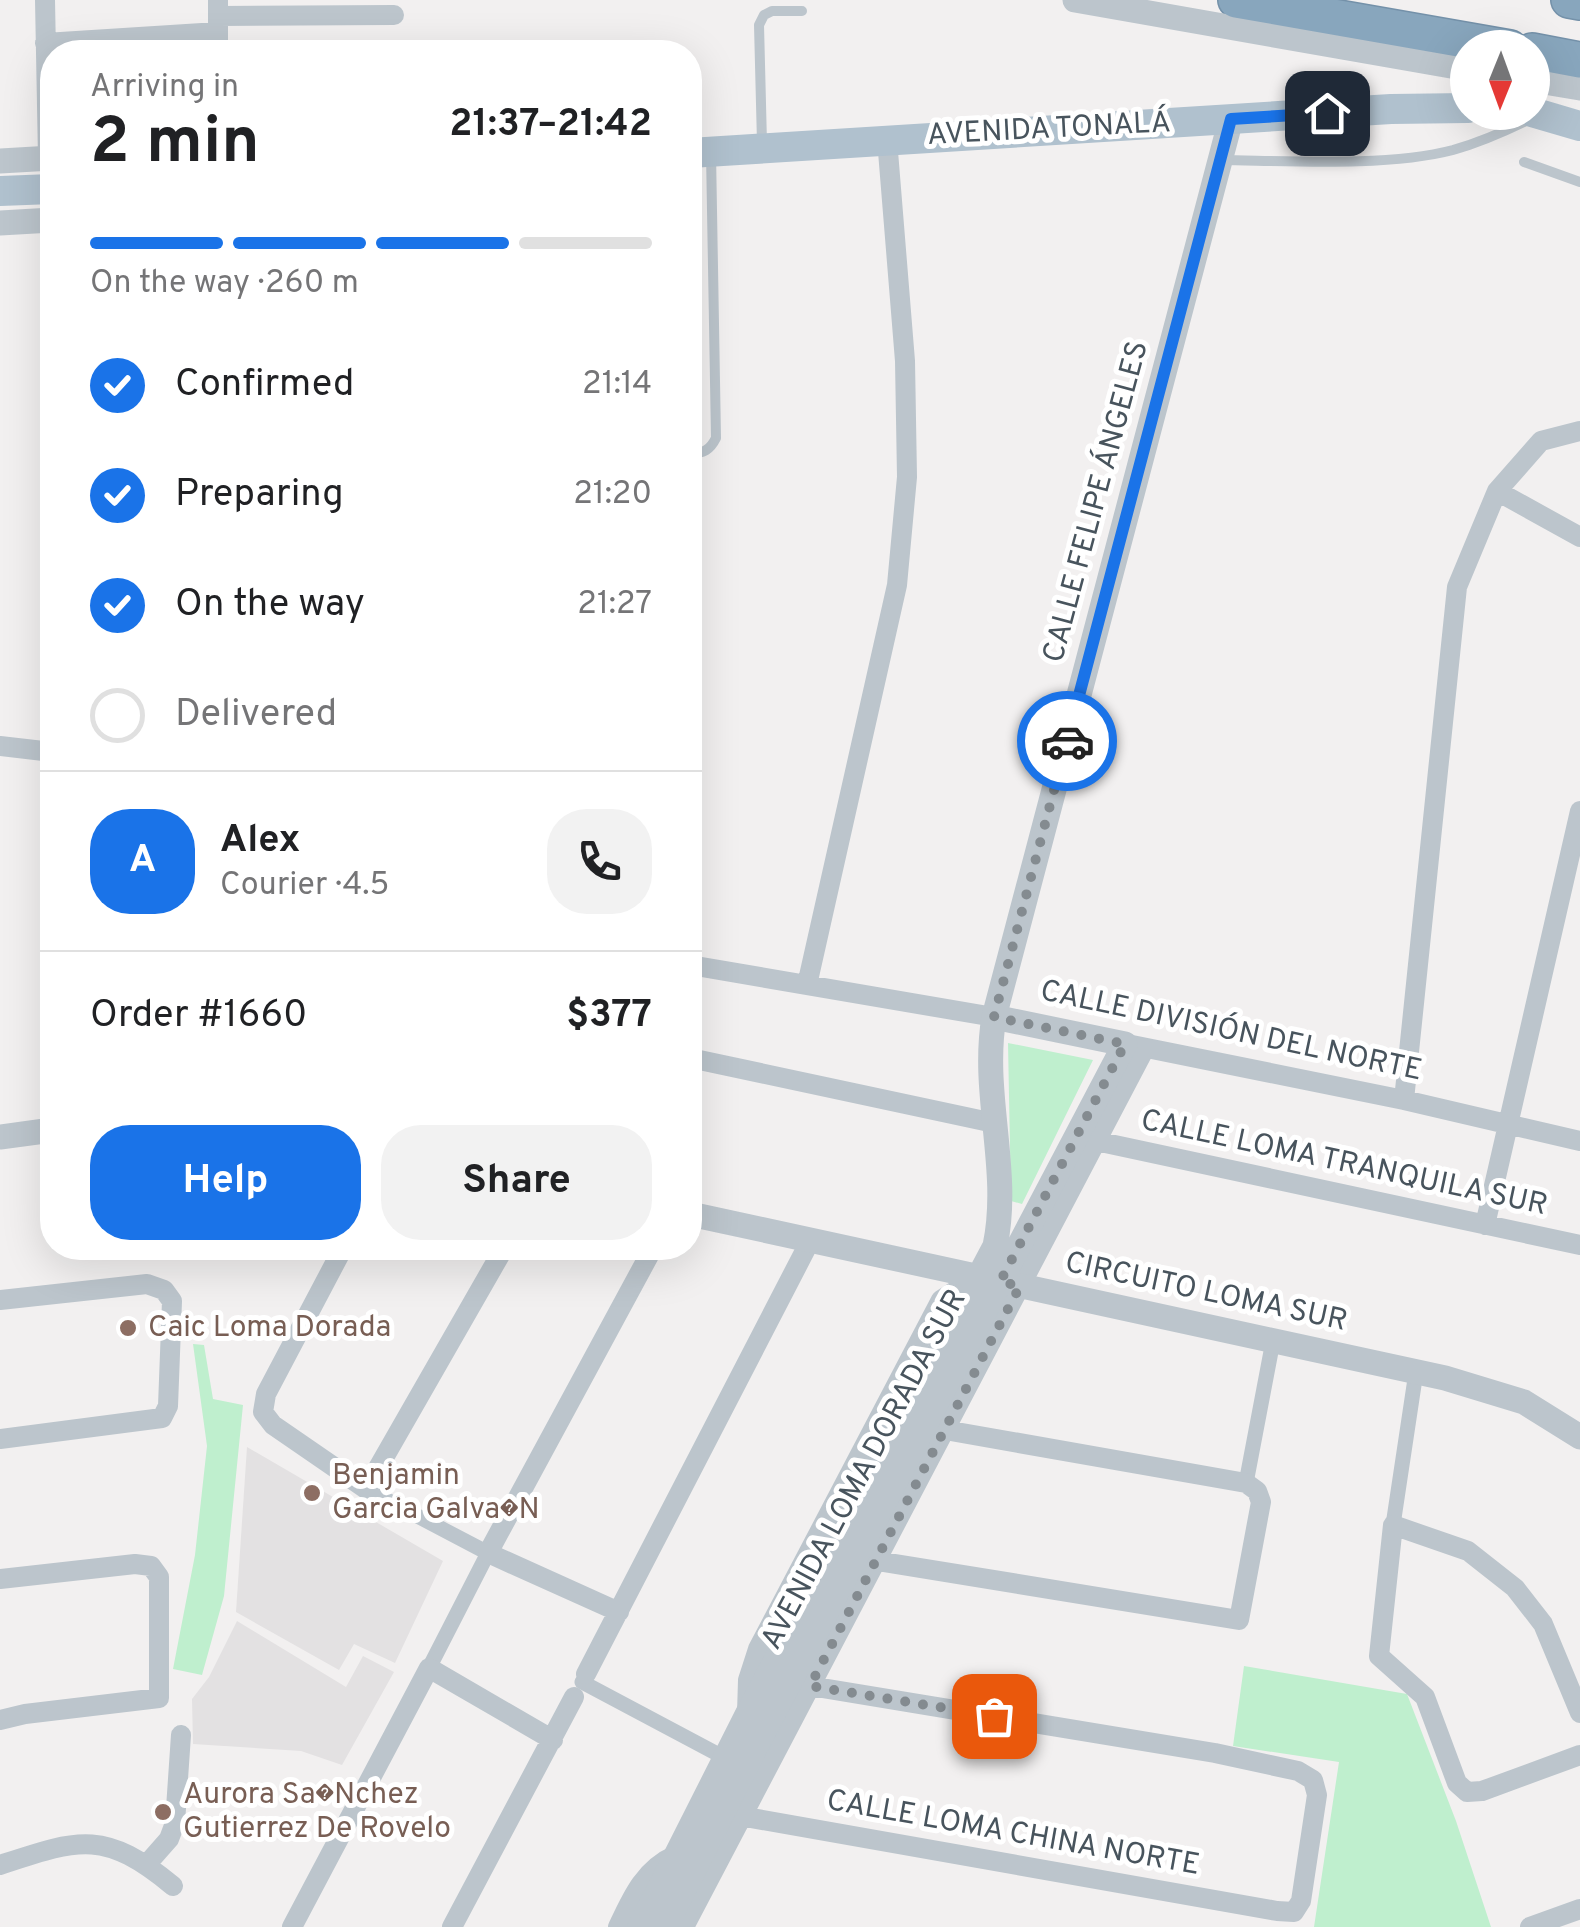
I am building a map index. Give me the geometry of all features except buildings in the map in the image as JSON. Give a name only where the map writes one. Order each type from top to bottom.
[{"type":"highway","points":[[1236,0],[1450,37]]},
{"type":"highway","points":[[1569,0],[1580,2]]},
{"type":"highway","points":[[1550,55],[1580,60]]},
{"type":"main road","name":"AVENIDA TONALÁ","points":[[702,153],[1450,109]]},
{"type":"main road","points":[[1550,116],[1580,126]]},
{"type":"main road","points":[[0,192],[40,189]]},
{"type":"street","points":[[44,0],[46,40]]},
{"type":"street","points":[[1075,0],[1450,66]]},
{"type":"street","points":[[75,40],[218,25],[394,14]]},
{"type":"street","points":[[1550,83],[1580,88]]},
{"type":"street","name":"CALLE FELIPE ÁNGELES","points":[[994,1017],[1231,119]]},
{"type":"street","points":[[807,985],[897,585],[906,477],[905,361],[888,140]]},
{"type":"street","points":[[0,161],[40,159]]},
{"type":"street","points":[[0,222],[40,220]]},
{"type":"street","points":[[1404,1100],[1457,587],[1497,491],[1541,440],[1580,431]]},
{"type":"street","points":[[1497,491],[1580,537]]},
{"type":"street","points":[[0,746],[40,751]]},
{"type":"street","points":[[1485,1225],[1580,810]]},
{"type":"street","name":"CALLE DIVISIÓN DEL NORTE","points":[[702,967],[994,1017],[1580,1140]]},
{"type":"street","name":"AVENIDA LOMA DORADA SUR","points":[[665,1927],[810,1686],[945,1430],[999,1282],[994,1246],[1002,1215],[989,1074],[994,1017]]},
{"type":"street","name":"AVENIDA LOMA DORADA SUR","points":[[640,1927],[676,1855],[999,1282],[1096,1142],[1135,1046]]},
{"type":"street","name":"AVENIDA LOMA DORADA SUR","points":[[684,1927],[733,1814],[736,1752],[747,1715],[1135,1046]]},
{"type":"street","points":[[702,1061],[994,1123]]},
{"type":"street","points":[[0,1137],[40,1132]]},
{"type":"street","name":"CALLE LOMA TRANQUILA SUR","points":[[1096,1142],[1580,1244]]},
{"type":"street","name":"CIRCUITO LOMA SUR","points":[[702,1217],[1416,1372],[1524,1402],[1580,1437]]},
{"type":"street","points":[[452,1927],[553,1740],[810,1240]]},
{"type":"street","points":[[337,1260],[266,1394],[262,1412],[272,1425],[366,1488],[488,1553],[618,1612]]},
{"type":"street","points":[[366,1488],[497,1260]]},
{"type":"street","points":[[292,1927],[647,1260]]},
{"type":"street","points":[[0,1300],[148,1284],[164,1290],[172,1301],[168,1406],[162,1418],[0,1439]]},
{"type":"street","points":[[876,1561],[1239,1620],[1261,1502],[1251,1487],[1273,1341]]},
{"type":"street","points":[[1416,1372],[1393,1525],[1379,1656],[1425,1697],[1457,1783],[1467,1792],[1482,1791],[1580,1755]]},
{"type":"street","points":[[945,1430],[1251,1487]]},
{"type":"street","points":[[1393,1525],[1468,1551],[1515,1588],[1543,1624],[1580,1714]]},
{"type":"street","points":[[0,1578],[135,1564],[151,1566],[159,1576],[159,1698],[0,1720]]},
{"type":"street","points":[[430,1668],[553,1740]]},
{"type":"street","points":[[580,1684],[736,1752]]},
{"type":"street","name":"CALLE LOMA CHINA NORTE","points":[[733,1814],[1294,1912],[1301,1900],[1317,1796],[1313,1780],[1298,1771],[1215,1752],[810,1686]]},
{"type":"street","points":[[147,1864],[170,1839],[175,1823],[181,1734]]},
{"type":"street","points":[[0,1865],[80,1842],[101,1844],[147,1864],[173,1886]]},
{"type":"street","name":"AVENIDA LOMA DORADA SUR","points":[[618,1927],[643,1880],[676,1855]]},
{"type":"street","points":[[1530,1927],[1580,1908]]},
{"type":"lane","points":[[762,148],[760,25],[764,15],[772,11],[802,11]]},
{"type":"lane","points":[[1220,160],[1365,159],[1450,151],[1506,130]]},
{"type":"lane","points":[[1524,162],[1580,182]]},
{"type":"lane","points":[[702,172],[716,438],[711,448],[702,453]]},
{"type":"shaded area","points":[[247,1447],[443,1561],[395,1663],[354,1644],[339,1670],[236,1612]]},
{"type":"shaded area","points":[[237,1621],[346,1687],[363,1656],[394,1672],[342,1765],[301,1751],[193,1744],[192,1699],[209,1677]]},
{"type":"green space","points":[[1008,1043],[1093,1060],[1022,1204],[1011,1201]]},
{"type":"green space","points":[[193,1344],[204,1345],[213,1399],[243,1405],[224,1596],[202,1675],[173,1669],[195,1555],[207,1446]]},
{"type":"green space","points":[[1244,1666],[1407,1694],[1456,1821],[1491,1927],[1314,1927],[1339,1762],[1233,1746]]},
{"type":"way so far","points":[[994,1716],[810,1686],[1020,1286],[1000,1282],[1125,1044],[994,1017],[1067,741]]},
{"type":"place","name":"Caic Loma Dorada","points":[[128,1328]]},
{"type":"place","name":"Benjamin Garcia Galva�N","points":[[312,1493]]},
{"type":"place","name":"Aurora Sa�Nchez Gutierrez De Rovelo","points":[[163,1812]]},
{"type":"route","points":[[1067,741],[1231,119],[1327,113]]}]
